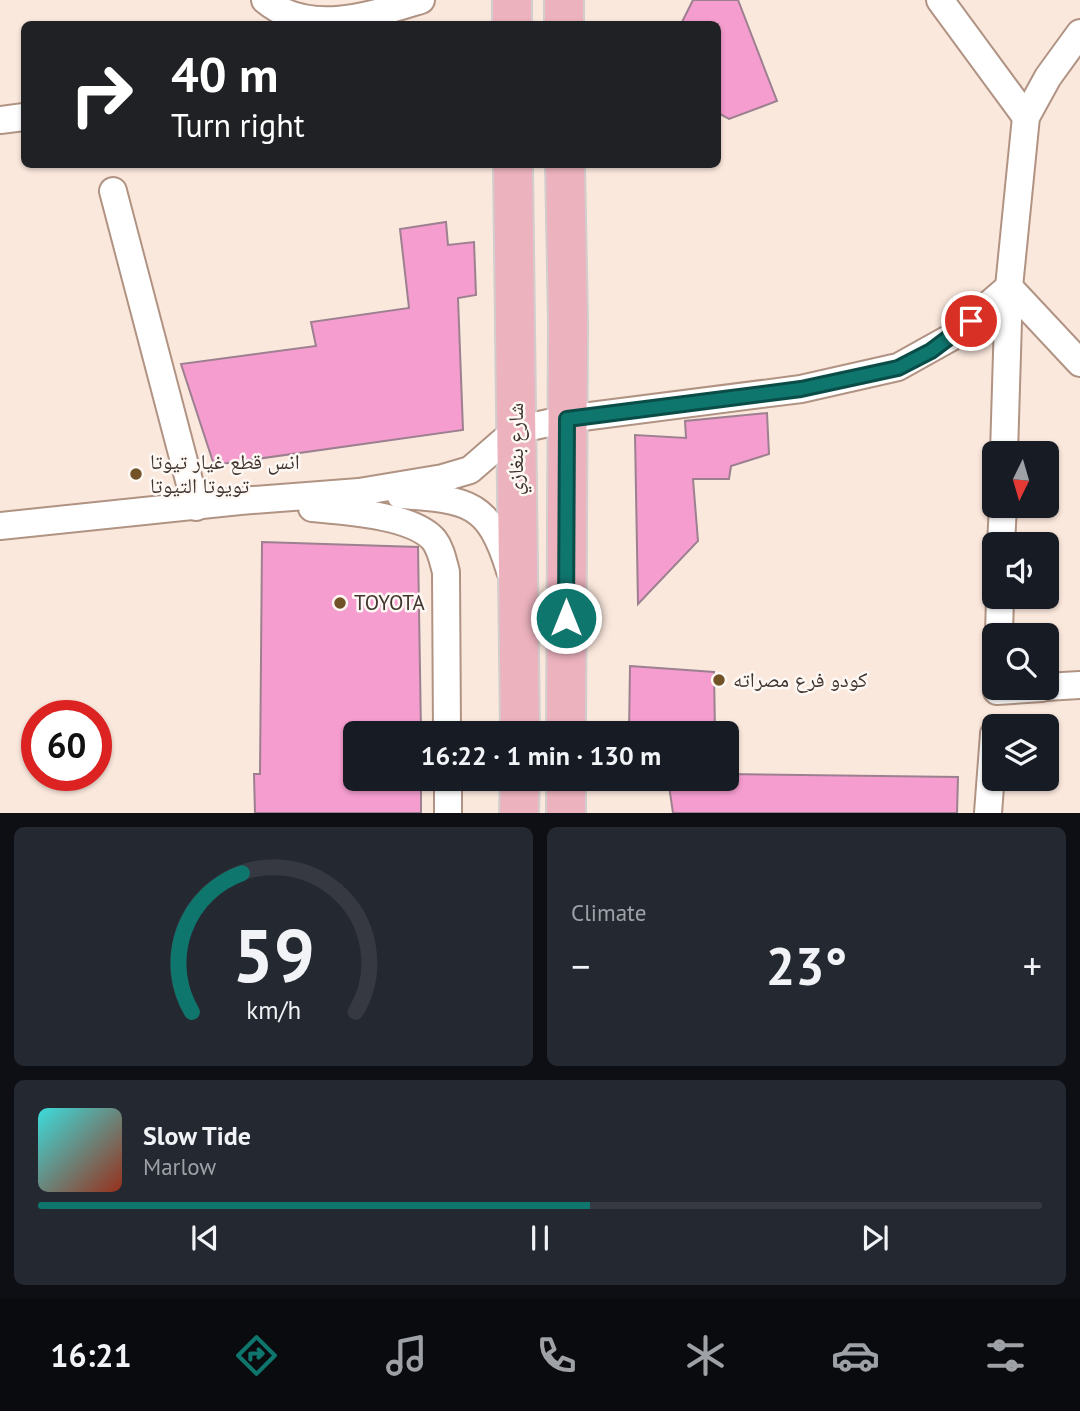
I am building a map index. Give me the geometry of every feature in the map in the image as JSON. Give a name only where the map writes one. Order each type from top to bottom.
[{"type":"main road","points":[[512,0],[512,21]]},
{"type":"main road","points":[[564,0],[564,21]]},
{"type":"main road","name":"شارع بنغازي","points":[[513,168],[520,721]]},
{"type":"main road","points":[[565,168],[566,721]]},
{"type":"main road","points":[[519,813],[520,791]]},
{"type":"main road","points":[[566,791],[566,813]]},
{"type":"street","points":[[265,0],[288,15],[312,20],[352,18],[421,0]]},
{"type":"street","points":[[940,0],[1026,117]]},
{"type":"street","points":[[1004,441],[1009,287],[1026,117],[1048,77],[1080,33]]},
{"type":"street","points":[[0,120],[21,117]]},
{"type":"street","points":[[113,191],[196,508]]},
{"type":"street","points":[[1009,287],[1080,363]]},
{"type":"street","points":[[0,526],[196,508],[240,501],[359,492],[443,478],[470,470],[516,430],[567,419],[801,389],[898,368],[950,338],[1009,287]]},
{"type":"street","points":[[359,492],[436,498],[470,506],[490,523],[501,543],[518,595]]},
{"type":"street","points":[[240,501],[354,512],[397,521],[425,531],[436,542],[446,572],[447,721]]},
{"type":"street","points":[[1059,687],[1080,685]]},
{"type":"street","points":[[448,791],[448,813]]},
{"type":"street","points":[[988,813],[990,791]]},
{"type":"building","points":[[693,0],[738,0],[777,101],[729,119],[721,115],[721,21],[682,21]]},
{"type":"building","points":[[446,222],[448,245],[474,242],[476,295],[458,298],[463,430],[214,465],[181,364],[316,346],[311,322],[409,308],[400,229]]},
{"type":"building","points":[[767,413],[769,454],[731,466],[729,479],[693,479],[698,541],[638,604],[635,435],[686,438],[685,421]]},
{"type":"building","name":"TOYOTA","points":[[262,542],[418,547],[421,721],[343,721],[343,791],[421,791],[421,813],[255,813],[254,774],[260,774]]},
{"type":"building","points":[[630,666],[714,672],[715,721],[629,721]]},
{"type":"building","points":[[739,774],[958,777],[957,813],[673,813],[670,791],[739,791]]},
{"type":"place","name":"انس قطع غيار تيوتا تويوتا التيوتا","points":[[136,474]]},
{"type":"place","name":"TOYOTA","points":[[340,603]]},
{"type":"place","name":"كودو فرع مصراته","points":[[719,680]]},
{"type":"route","points":[[566,618],[567,419],[801,389],[898,368],[931,351],[971,321]]}]
